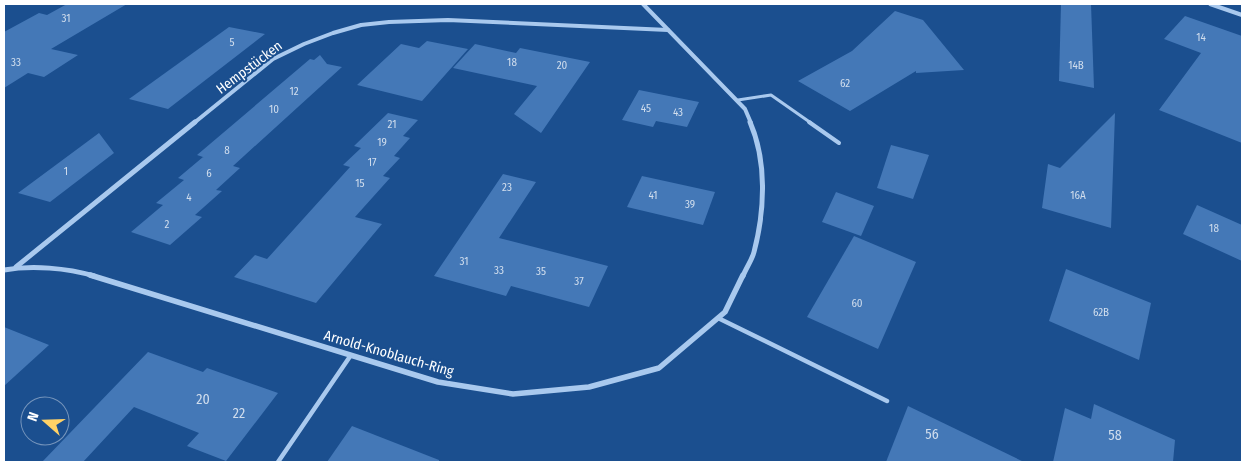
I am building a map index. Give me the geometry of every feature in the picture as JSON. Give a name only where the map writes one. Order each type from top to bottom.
[{"type":"street","name":"Arnold-Knoblauch-Ring","points":[[4,270],[16,268],[76,271],[140,289],[438,382],[513,394],[589,387],[659,368],[725,312],[754,253],[763,193],[758,140],[745,109],[643,4]]},
{"type":"street","points":[[1210,4],[1242,15]]},
{"type":"street","name":"Hempstücken","points":[[16,268],[273,59],[294,47],[318,37],[356,26],[406,19],[668,30]]},
{"type":"lane","points":[[738,100],[771,95],[838,143]]},
{"type":"lane","points":[[718,318],[887,402]]},
{"type":"lane","points":[[278,462],[352,355]]},
{"type":"building","points":[[67,4],[127,4],[51,49],[78,55],[44,77],[28,73],[4,88],[4,32],[39,13],[47,15]]},
{"type":"building","points":[[1061,4],[1091,4],[1094,88],[1059,81]]},
{"type":"building","points":[[895,11],[923,20],[964,70],[916,73],[916,71],[850,111],[798,81],[852,51]]},
{"type":"building","points":[[1185,16],[1242,36],[1242,143],[1159,110],[1201,53],[1164,39]]},
{"type":"building","points":[[229,27],[265,34],[168,109],[129,99]]},
{"type":"building","points":[[427,41],[468,49],[422,101],[357,85],[401,44],[419,48]]},
{"type":"building","points":[[475,44],[516,53],[520,48],[590,62],[541,133],[514,114],[537,86],[453,68]]},
{"type":"building","points":[[320,55],[327,64],[342,67],[233,166],[240,168],[216,190],[222,191],[195,215],[202,217],[170,245],[131,232],[163,205],[156,203],[184,180],[178,178],[203,157],[197,155],[310,59],[314,60]]},
{"type":"building","points":[[639,90],[699,102],[687,127],[656,121],[653,127],[622,120]]},
{"type":"building","points":[[388,113],[418,120],[403,136],[410,138],[394,156],[400,158],[383,176],[390,178],[355,217],[382,224],[316,303],[234,277],[255,255],[267,259],[350,167],[343,165],[361,148],[354,146]]},
{"type":"building","points":[[1115,113],[1111,228],[1042,208],[1048,164],[1060,168]]},
{"type":"building","points":[[99,133],[114,153],[50,202],[18,193]]},
{"type":"building","points":[[891,145],[929,155],[913,199],[877,188]]},
{"type":"building","points":[[503,174],[536,182],[499,238],[608,266],[589,307],[511,286],[506,296],[434,276]]},
{"type":"building","points":[[642,176],[715,192],[703,225],[627,207]]},
{"type":"building","points":[[836,192],[874,206],[861,236],[822,222]]},
{"type":"building","points":[[1197,205],[1242,225],[1242,261],[1183,234]]},
{"type":"building","points":[[854,236],[916,262],[878,349],[807,317]]},
{"type":"building","points":[[1066,269],[1151,303],[1139,360],[1049,321]]},
{"type":"building","points":[[4,327],[49,345],[4,386]]},
{"type":"building","points":[[148,352],[203,372],[207,368],[278,393],[226,461],[187,446],[199,433],[134,407],[83,462],[42,462],[57,446],[70,446],[70,433]]},
{"type":"building","points":[[1094,404],[1175,440],[1173,462],[1053,462],[1065,408],[1091,419]]},
{"type":"building","points":[[908,406],[1024,462],[886,462]]},
{"type":"building","points":[[352,426],[439,460],[439,462],[327,462]]}]
